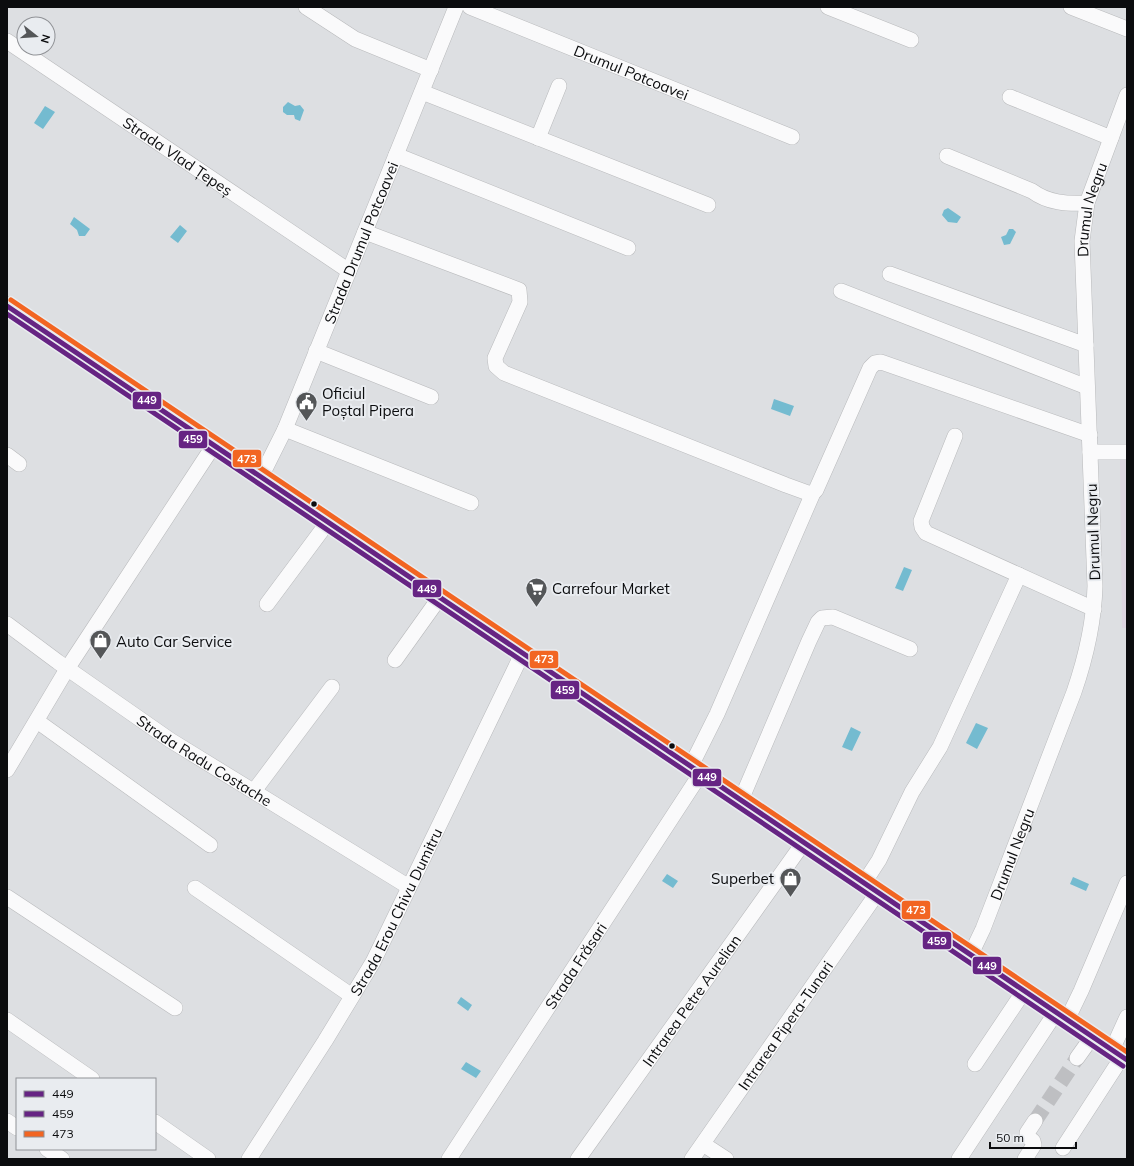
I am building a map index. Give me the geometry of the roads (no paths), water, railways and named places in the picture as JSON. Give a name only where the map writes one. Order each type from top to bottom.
[{"type":"main road","points":[[7,306],[1121,1056]]},
{"type":"street","points":[[306,7],[355,39],[431,70]]},
{"type":"street","name":"Strada Drumul Potcoavei","points":[[261,477],[285,429],[456,7]]},
{"type":"street","name":"Drumul Potcoavei","points":[[470,7],[792,137]]},
{"type":"street","points":[[828,7],[911,40]]},
{"type":"street","points":[[1071,7],[1127,29]]},
{"type":"street","name":"Strada Vlad Țepeș","points":[[7,41],[348,271]]},
{"type":"street","points":[[538,138],[559,86]]},
{"type":"street","points":[[422,92],[708,205]]},
{"type":"street","name":"Drumul Negru","points":[[970,954],[986,921],[1080,676],[1092,629],[1094,609],[1090,435],[1082,241],[1087,203],[1127,95]]},
{"type":"street","points":[[1010,97],[1111,138]]},
{"type":"street","points":[[396,155],[628,248]]},
{"type":"street","points":[[947,156],[1032,191],[1044,199],[1069,204],[1087,203]]},
{"type":"street","points":[[365,232],[519,290],[520,302],[495,358],[496,366],[504,373],[786,485],[808,493],[813,493]]},
{"type":"street","points":[[890,274],[1086,345]]},
{"type":"street","points":[[841,291],[1087,387]]},
{"type":"street","points":[[316,351],[431,397]]},
{"type":"street","name":"Strada Frăsari","points":[[449,1159],[696,769],[717,714],[813,493],[816,490],[870,368],[876,363],[881,362],[1090,435]]},
{"type":"street","points":[[285,429],[471,502]]},
{"type":"street","points":[[955,436],[923,514],[921,521],[922,528],[926,533],[1094,609]]},
{"type":"street","points":[[7,770],[67,669],[214,445]]},
{"type":"street","points":[[1090,452],[1127,452]]},
{"type":"street","points":[[267,604],[328,522]]},
{"type":"street","name":"Intrarea Pipera-Tunari","points":[[692,1159],[871,887],[879,860],[912,792],[940,747],[1019,575]]},
{"type":"street","points":[[395,660],[440,597]]},
{"type":"street","points":[[741,800],[809,641],[818,622],[822,618],[833,617],[910,649]]},
{"type":"street","name":"Strada Radu Costache","points":[[7,624],[67,669],[170,740],[409,887]]},
{"type":"street","name":"Strada Erou Chivu Dumitru","points":[[249,1159],[326,1041],[373,962],[523,652]]},
{"type":"street","points":[[254,791],[332,687]]},
{"type":"street","points":[[37,721],[210,845]]},
{"type":"street","name":"Intrarea Petre Aurelian","points":[[578,1159],[804,842]]},
{"type":"street","points":[[958,1159],[1061,1016],[1081,991],[1127,883]]},
{"type":"street","points":[[195,888],[352,996]]},
{"type":"street","points":[[7,897],[175,1008]]},
{"type":"street","points":[[975,1064],[1024,991]]},
{"type":"street","points":[[1063,1148],[1121,1056],[1127,1017]]},
{"type":"street","points":[[7,1020],[91,1078]]},
{"type":"street","points":[[1077,1058],[1092,1037]]},
{"type":"street","points":[[7,1121],[16,1127]]},
{"type":"street","points":[[1025,1159],[1034,1145],[1034,1141],[1028,1137],[1028,1133],[1035,1121]]},
{"type":"street","points":[[156,1123],[208,1159]]},
{"type":"street","points":[[703,1144],[726,1159]]},
{"type":"street","points":[[40,1159],[46,1150]]},
{"type":"street","points":[[48,1150],[62,1159]]},
{"type":"water","points":[[288,102],[295,106],[300,105],[304,110],[300,121],[295,119],[294,115],[287,115],[283,112],[283,107]]},
{"type":"water","points":[[45,106],[55,112],[43,129],[34,123]]},
{"type":"water","points":[[948,208],[961,217],[957,223],[948,222],[942,215],[944,210]]},
{"type":"water","points":[[74,217],[90,229],[85,236],[79,236],[77,230],[70,224]]},
{"type":"water","points":[[180,225],[187,231],[178,243],[170,237]]},
{"type":"water","points":[[1009,229],[1013,229],[1016,232],[1010,244],[1004,245],[1001,237],[1006,235]]},
{"type":"water","points":[[774,399],[794,406],[790,416],[771,409]]},
{"type":"water","points":[[904,567],[912,570],[903,591],[895,588]]},
{"type":"water","points":[[976,723],[988,728],[977,749],[966,743]]},
{"type":"water","points":[[851,727],[861,732],[852,751],[842,747]]},
{"type":"water","points":[[667,874],[678,881],[673,888],[662,881]]},
{"type":"water","points":[[1073,877],[1089,884],[1086,891],[1070,884]]},
{"type":"water","points":[[461,997],[472,1005],[468,1011],[457,1003]]},
{"type":"water","points":[[466,1062],[481,1071],[476,1078],[461,1069]]},
{"type":"tunnel","points":[[1035,1121],[1077,1058]]},
{"type":"place","name":"Oficiul Poștal Pipera","points":[[307,422]]},
{"type":"place","name":"Carrefour Market","points":[[537,608]]},
{"type":"place","name":"Auto Car Service","points":[[100,660]]},
{"type":"place","name":"Superbet","points":[[790,898]]}]
